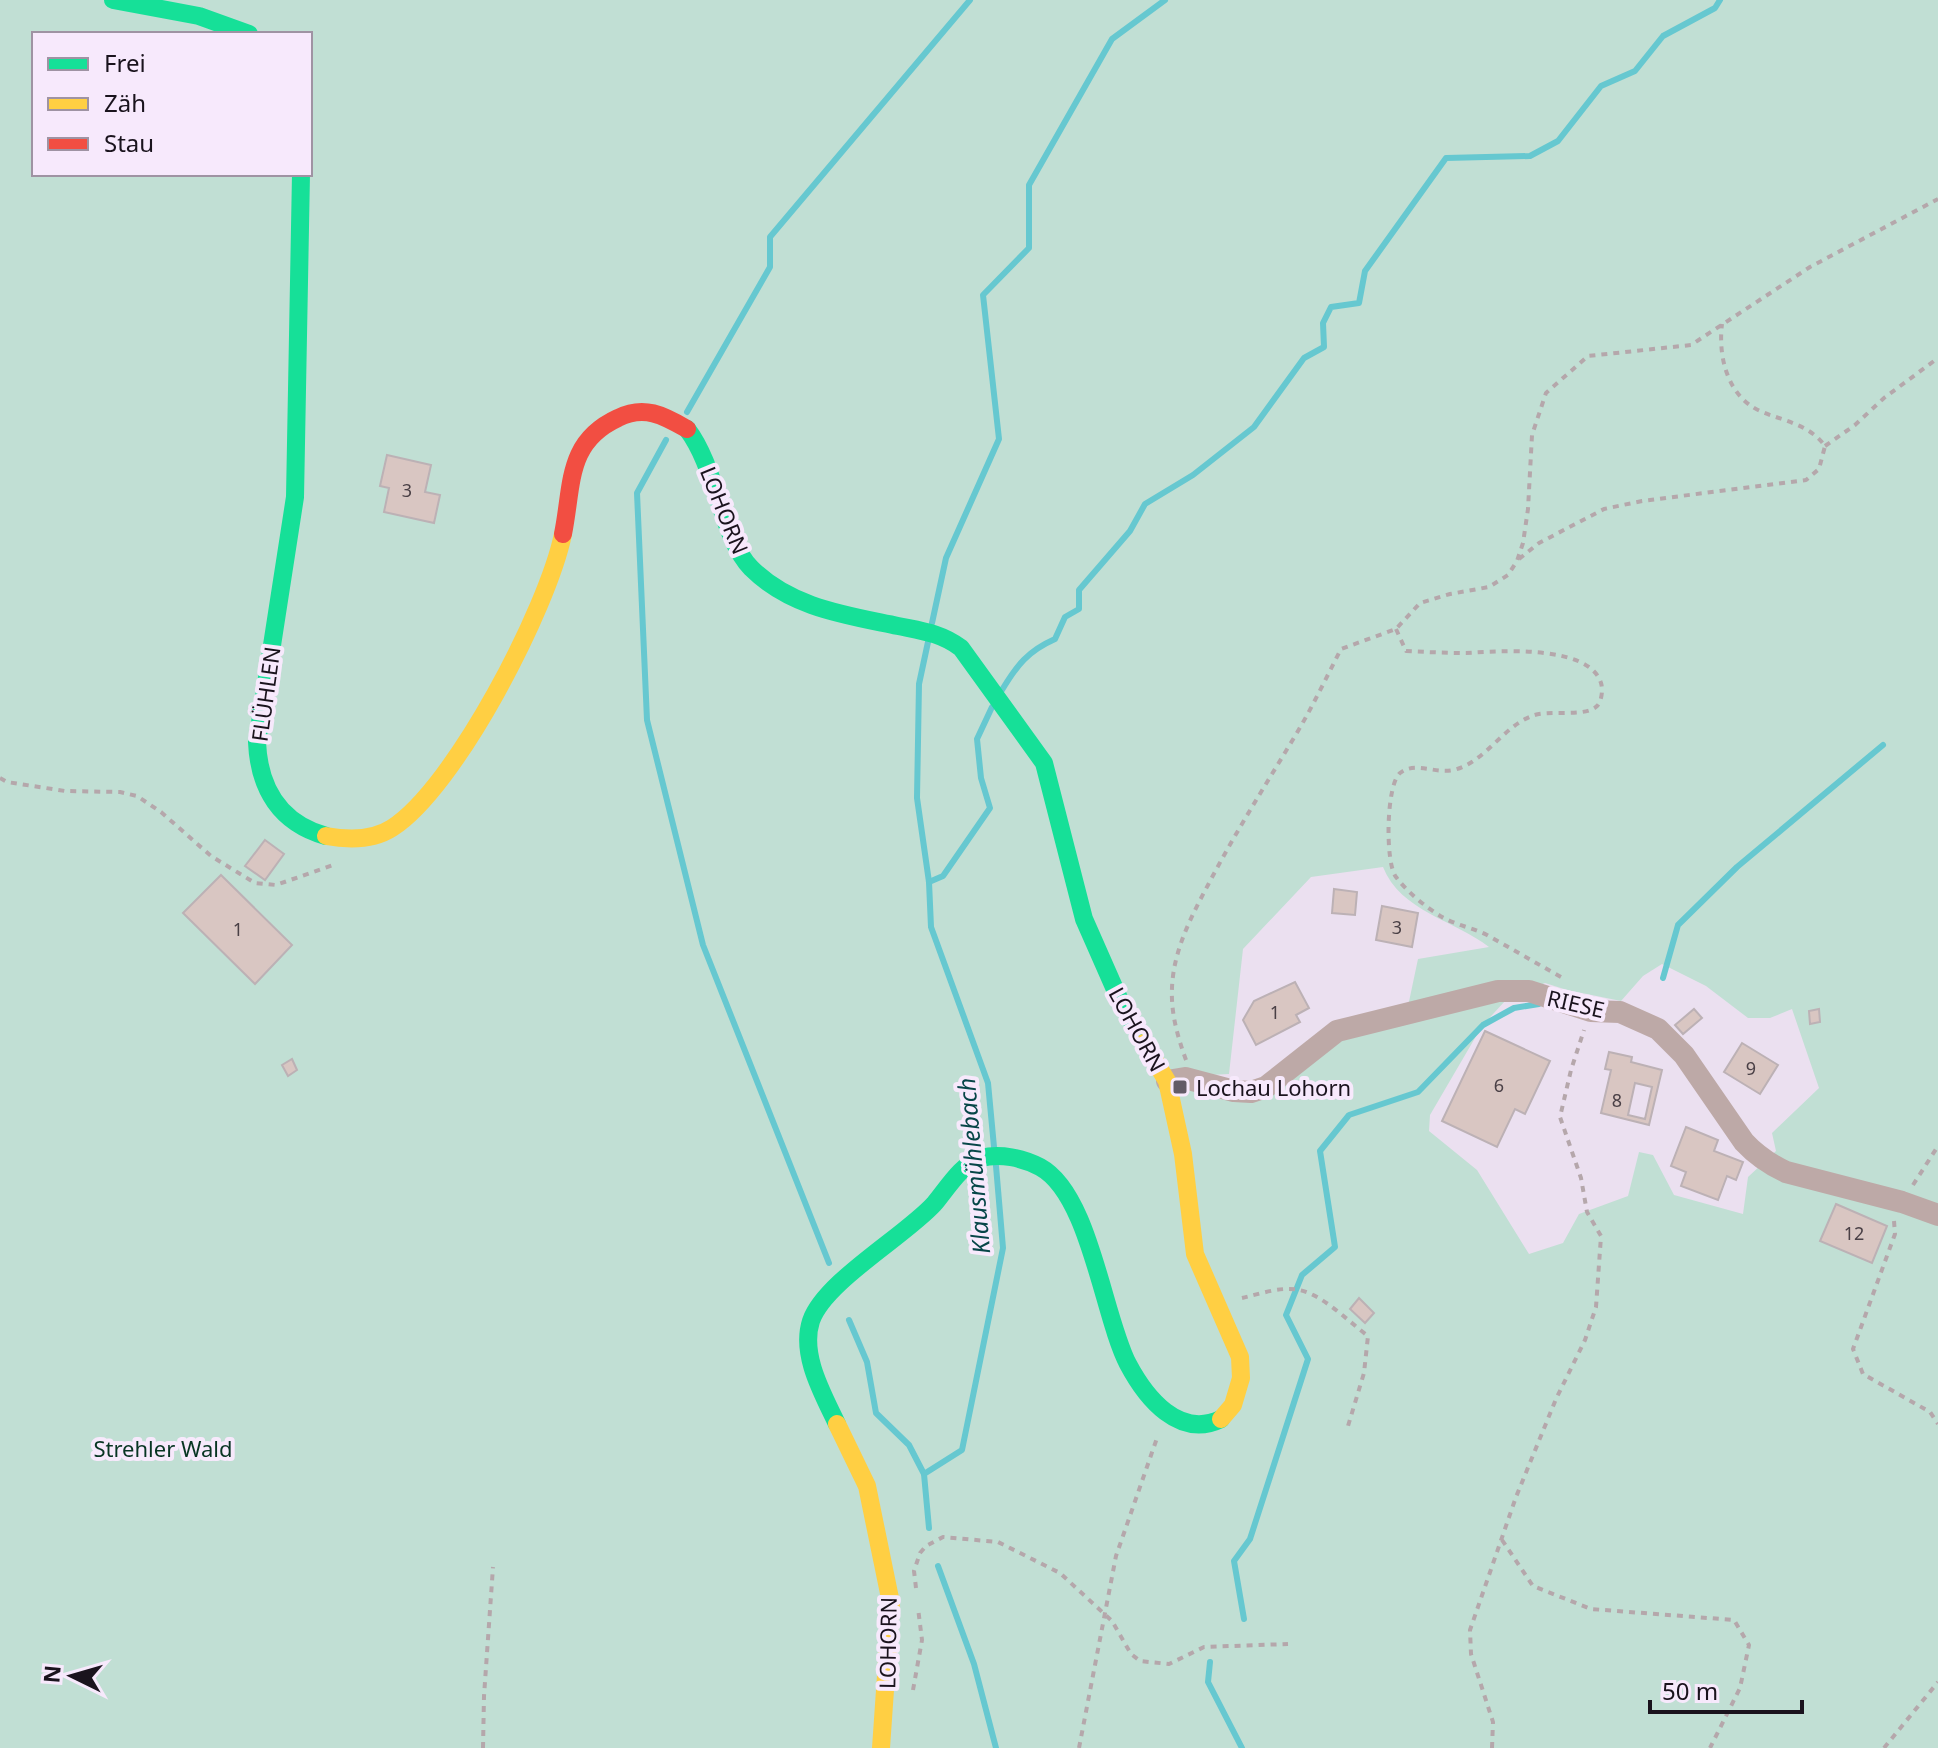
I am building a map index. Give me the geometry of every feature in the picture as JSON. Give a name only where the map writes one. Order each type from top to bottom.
[{"type":"street","points":[[113,0],[195,13],[245,32]]},
{"type":"street","name":"FLÜHLEN","points":[[301,176],[295,497],[259,726],[257,757],[267,791],[288,818],[322,834],[341,839],[360,839]]},
{"type":"street","name":"LOHORN","points":[[360,839],[389,831],[406,820],[422,804],[451,764],[539,607],[555,566],[574,467],[584,441],[598,427],[626,414],[646,411],[661,414],[687,429],[700,446],[738,550],[750,567],[788,595],[824,611],[916,628],[944,635],[957,643],[1044,763],[1084,919],[1121,1003],[1167,1081],[1183,1154],[1192,1239],[1199,1266],[1240,1357],[1241,1378],[1233,1405],[1220,1420],[1193,1426],[1165,1413],[1127,1363],[1073,1205],[1059,1183],[1039,1166],[1021,1159],[1002,1156],[981,1158],[970,1163],[929,1209],[828,1294],[812,1318],[809,1350],[819,1386],[867,1486],[891,1603],[881,1748]]},
{"type":"street","name":"RIESE","points":[[1167,1081],[1191,1079],[1234,1091],[1251,1092],[1266,1087],[1337,1031],[1498,991],[1529,991],[1591,1011],[1620,1012],[1658,1029],[1684,1055],[1744,1142],[1755,1155],[1769,1164],[1786,1172],[1902,1202],[1938,1215]]},
{"type":"path","points":[[1191,1079],[1175,1030],[1171,1003],[1173,973],[1190,918],[1250,806],[1296,735],[1341,649],[1396,629],[1420,603],[1489,587],[1508,575],[1523,543],[1532,435],[1546,393],[1588,356],[1691,345],[1810,267],[1938,199]]},
{"type":"path","points":[[1722,324],[1719,345],[1725,371],[1735,390],[1756,410],[1787,420],[1817,435],[1825,446]]},
{"type":"path","points":[[1517,561],[1539,543],[1604,509],[1642,501],[1806,480],[1819,469],[1825,446],[1938,358]]},
{"type":"path","points":[[1396,629],[1406,651],[1465,653],[1507,650],[1558,655],[1587,667],[1597,675],[1602,685],[1597,706],[1585,712],[1534,715],[1518,723],[1470,763],[1453,770],[1405,769],[1397,775],[1392,785],[1388,840],[1394,876],[1443,917],[1484,934],[1572,984]]},
{"type":"path","points":[[0,778],[7,782],[65,791],[120,792],[137,796],[161,812],[211,856],[255,883],[266,885],[296,879],[332,865],[351,852],[360,839]]},
{"type":"path","points":[[1492,1748],[1493,1722],[1471,1654],[1470,1630],[1556,1399],[1585,1340],[1596,1307],[1601,1236],[1587,1212],[1581,1178],[1560,1117],[1571,1070],[1591,1011]]},
{"type":"path","points":[[1938,1146],[1894,1214],[1895,1234],[1853,1349],[1863,1374],[1930,1412],[1938,1424]]},
{"type":"path","points":[[1216,1302],[1273,1291],[1299,1290],[1321,1300],[1368,1336],[1364,1373],[1348,1426]]},
{"type":"path","points":[[1079,1748],[1116,1556],[1147,1473],[1165,1413]]},
{"type":"path","points":[[912,1695],[922,1640],[914,1571],[920,1553],[943,1537],[998,1542],[1060,1573],[1112,1621],[1131,1654],[1140,1661],[1169,1664],[1204,1647],[1288,1644]]},
{"type":"path","points":[[1502,1540],[1533,1586],[1591,1609],[1734,1620],[1749,1645],[1740,1688],[1710,1748]]},
{"type":"path","points":[[483,1748],[493,1567]]},
{"type":"path","points":[[1884,1748],[1938,1682]]},
{"type":"green space","name":"Strehler Wald","points":[[0,0],[1938,0],[1938,1748],[0,1748]],"holes":[[[1383,867],[1391,882],[1415,905],[1489,947],[1418,959],[1407,1011],[1254,1081],[1232,1083],[1210,1075],[1229,1074],[1243,949],[1311,877]],[[1662,964],[1706,986],[1748,1018],[1770,1018],[1792,1009],[1819,1088],[1772,1133],[1776,1151],[1748,1177],[1743,1214],[1674,1195],[1653,1155],[1639,1152],[1628,1196],[1579,1214],[1563,1243],[1529,1254],[1477,1170],[1429,1131],[1430,1115],[1482,1026],[1505,1001],[1545,983],[1621,1001],[1643,976]]]},
{"type":"building","points":[[387,455],[431,465],[425,492],[440,495],[434,523],[384,512],[389,488],[380,486]]},
{"type":"building","points":[[265,840],[284,854],[265,880],[245,866]]},
{"type":"building","points":[[221,875],[292,945],[255,984],[183,913]]},
{"type":"building","points":[[1334,889],[1357,892],[1355,915],[1332,913]]},
{"type":"building","points":[[1382,906],[1418,913],[1412,947],[1376,940]]},
{"type":"building","points":[[1295,982],[1309,1008],[1296,1015],[1300,1022],[1256,1045],[1243,1020],[1254,1001]]},
{"type":"building","points":[[1694,1009],[1702,1018],[1683,1034],[1675,1025]]},
{"type":"building","points":[[1819,1009],[1820,1022],[1810,1024],[1809,1011]]},
{"type":"building","points":[[1485,1031],[1550,1061],[1525,1114],[1515,1109],[1497,1147],[1442,1121]]},
{"type":"building","points":[[1742,1043],[1778,1065],[1760,1094],[1724,1072]]},
{"type":"building","points":[[1609,1052],[1632,1057],[1631,1062],[1662,1070],[1649,1125],[1601,1113],[1611,1070],[1605,1069]],"holes":[[[1635,1083],[1652,1087],[1645,1119],[1628,1115]]]},
{"type":"building","points":[[292,1059],[297,1070],[288,1076],[282,1065]]},
{"type":"building","points":[[1686,1127],[1718,1140],[1714,1151],[1743,1162],[1736,1180],[1727,1176],[1718,1200],[1681,1186],[1686,1172],[1671,1166]]},
{"type":"building","points":[[1836,1204],[1887,1226],[1872,1263],[1820,1241]]},
{"type":"building","points":[[1359,1298],[1374,1313],[1365,1323],[1350,1309]]},
{"type":"waterway","points":[[687,412],[770,267],[770,237],[970,0]]},
{"type":"waterway","name":"Klausmühlebach","points":[[932,623],[946,558],[999,439],[983,295],[1029,248],[1029,185],[1112,39],[1165,0]]},
{"type":"waterway","name":"Klausmühlebach","points":[[1002,690],[1024,660],[1055,639],[1065,617],[1079,609],[1079,590],[1130,531],[1145,504],[1193,475],[1254,427],[1304,358],[1324,347],[1323,323],[1331,307],[1359,303],[1365,271],[1446,158],[1530,156],[1558,141],[1601,86],[1635,71],[1663,36],[1715,8],[1720,0]]},
{"type":"waterway","points":[[666,440],[637,493],[647,720],[703,945],[829,1263]]},
{"type":"waterway","name":"Klausmühlebach","points":[[928,642],[919,684],[917,798],[929,882],[931,927],[988,1083],[994,1147]]},
{"type":"waterway","name":"Klausmühlebach","points":[[929,882],[943,876],[990,808],[981,778],[977,739],[992,707]]},
{"type":"waterway","points":[[1663,978],[1678,925],[1737,867],[1883,745]]},
{"type":"waterway","points":[[1244,1619],[1234,1561],[1250,1539],[1308,1359],[1286,1315],[1302,1275],[1335,1247],[1320,1151],[1349,1115],[1418,1092],[1483,1025],[1514,1008],[1539,1004]]},
{"type":"waterway","name":"Klausmühlebach","points":[[929,1528],[924,1474],[962,1450],[1003,1248],[996,1166]]},
{"type":"waterway","points":[[849,1320],[867,1362],[876,1413],[909,1445],[924,1474]]},
{"type":"waterway","name":"Klausmühlebach","points":[[938,1566],[974,1664],[996,1748]]},
{"type":"waterway","points":[[1210,1662],[1208,1682],[1242,1748]]},
{"type":"traffic: fast","points":[[113,0],[199,16],[243,32]]},
{"type":"traffic: fast","points":[[301,176],[295,497],[257,742],[262,775],[275,802],[296,822],[326,836]]},
{"type":"traffic: fast","points":[[687,429],[705,463],[725,521],[741,555],[767,582],[820,608],[931,633],[961,648],[1044,763],[1084,919],[1121,1003],[1144,1043]]},
{"type":"traffic: fast","points":[[837,1424],[815,1374],[808,1347],[811,1321],[819,1306],[848,1275],[921,1217],[967,1165],[981,1158],[996,1156],[1019,1159],[1040,1167],[1057,1181],[1071,1202],[1093,1258],[1119,1343],[1135,1377],[1154,1402],[1166,1412],[1191,1424],[1206,1424],[1221,1419]]},
{"type":"traffic: slow","points":[[326,836],[360,838],[392,828],[417,807],[443,776],[496,694],[519,649],[539,606],[563,534]]},
{"type":"traffic: slow","points":[[1144,1043],[1167,1081],[1183,1154],[1195,1254],[1240,1357],[1241,1378],[1233,1405],[1221,1419]]},
{"type":"traffic: slow","points":[[837,1424],[867,1486],[891,1603],[881,1748]]},
{"type":"traffic: jam","points":[[563,534],[571,482],[580,452],[601,428],[627,414],[645,412],[687,429]]},
{"type":"place","name":"Lochau Lohorn","points":[[1180,1087]]}]
